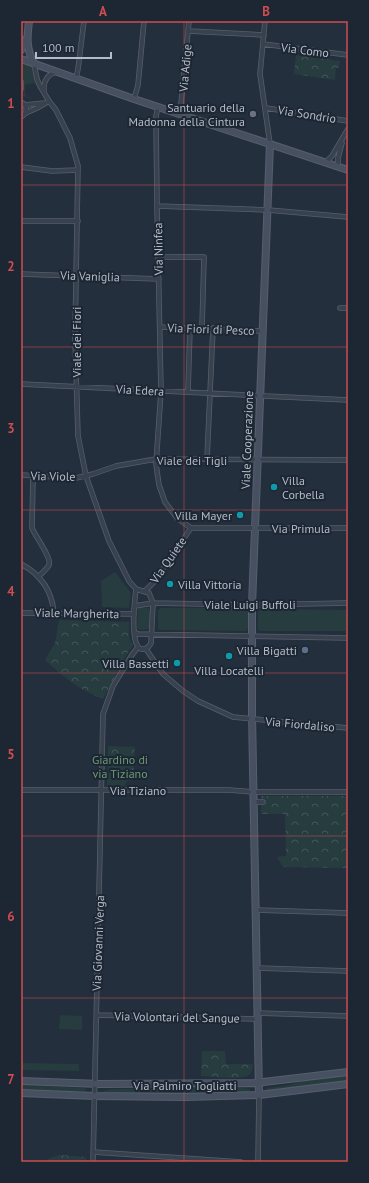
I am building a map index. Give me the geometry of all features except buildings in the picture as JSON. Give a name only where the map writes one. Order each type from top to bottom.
[{"type":"street","points":[[29,21],[27,37],[29,55],[34,64]]},
{"type":"street","points":[[76,78],[84,21]]},
{"type":"street","points":[[134,99],[138,85],[144,21]]},
{"type":"street","name":"Via Adige","points":[[180,114],[189,21]]},
{"type":"street","points":[[265,21],[260,84],[266,108],[270,144]]},
{"type":"street","points":[[188,31],[264,35]]},
{"type":"street","points":[[21,50],[27,37]]},
{"type":"street","name":"Via Como","points":[[263,44],[348,55]]},
{"type":"street","points":[[21,59],[134,99],[348,170]]},
{"type":"street","name":"Viale dei Fiori","points":[[34,64],[37,79],[44,92],[47,102],[56,110],[70,138],[78,170],[76,386],[78,436],[86,476],[109,541],[129,581],[136,589]]},
{"type":"street","points":[[44,92],[44,86],[47,78],[51,74],[58,72]]},
{"type":"street","points":[[21,82],[21,89]]},
{"type":"street","points":[[21,102],[25,106],[26,113]]},
{"type":"street","points":[[25,106],[47,102]]},
{"type":"street","points":[[21,118],[26,113],[47,102]]},
{"type":"street","name":"Via Ninfea","points":[[158,107],[156,116],[161,391],[156,459],[159,485],[165,502],[177,518],[191,528]]},
{"type":"street","name":"Via Sondrio","points":[[266,108],[348,121]]},
{"type":"street","points":[[326,162],[332,156],[348,129]]},
{"type":"street","points":[[338,167],[338,158],[343,139]]},
{"type":"street","name":"Viale Cooperazione","points":[[259,1095],[252,719],[252,605],[270,144]]},
{"type":"street","points":[[21,168],[52,171],[78,170]]},
{"type":"street","points":[[157,206],[268,210],[348,217]]},
{"type":"street","points":[[21,220],[78,221]]},
{"type":"street","points":[[158,257],[204,257],[202,328]]},
{"type":"street","name":"Via Vaniglia","points":[[21,274],[159,279]]},
{"type":"street","points":[[340,308],[348,308]]},
{"type":"street","name":"Via Fiori di Pesco","points":[[160,327],[263,331]]},
{"type":"street","points":[[188,392],[190,328]]},
{"type":"street","points":[[207,459],[213,328]]},
{"type":"street","name":"Via Edera","points":[[21,384],[348,400]]},
{"type":"street","name":"Viale dei Tigli","points":[[86,476],[116,466],[156,459],[348,460]]},
{"type":"street","name":"Via Viole","points":[[21,475],[76,478],[86,476]]},
{"type":"street","points":[[33,476],[32,528],[50,562],[38,577]]},
{"type":"street","name":"Via Primula","points":[[191,528],[348,528]]},
{"type":"street","name":"Via Quiete","points":[[145,591],[154,582],[191,528]]},
{"type":"street","points":[[21,564],[38,577],[49,594],[54,613]]},
{"type":"street","points":[[136,589],[145,591],[150,594],[153,603],[152,634],[150,644],[146,649],[142,649],[137,645],[134,632],[134,614],[136,589]]},
{"type":"street","name":"Viale Luigi Buffoli","points":[[135,606],[153,603],[252,605],[348,603]]},
{"type":"street","name":"Viale Margherita","points":[[21,613],[134,614]]},
{"type":"street","points":[[134,632],[138,634],[348,638]]},
{"type":"street","name":"Via Giovanni Verga","points":[[93,1162],[102,714],[113,686],[137,645]]},
{"type":"street","name":"Via Fiordaliso","points":[[146,649],[164,674],[188,694],[204,704],[233,717],[348,728]]},
{"type":"street","name":"Via Tiziano","points":[[21,790],[229,790],[254,792],[348,792]]},
{"type":"street","points":[[254,802],[263,802]]},
{"type":"street","points":[[256,910],[348,913]]},
{"type":"street","points":[[257,968],[348,971]]},
{"type":"street","name":"Via Volontari del Sangue","points":[[97,1015],[348,1016]]},
{"type":"street","name":"Via Palmiro Togliatti","points":[[21,1081],[95,1084],[258,1083],[348,1072]]},
{"type":"street","name":"Via Palmiro Togliatti","points":[[21,1093],[95,1096],[186,1097],[259,1095],[348,1084]]},
{"type":"street","points":[[258,1162],[259,1095]]},
{"type":"street","points":[[93,1152],[241,1162]]},
{"type":"green space","points":[[296,55],[340,61],[339,68],[336,68],[335,80],[294,74]]},
{"type":"green space","points":[[21,63],[31,66],[37,86],[34,83],[25,85],[25,93],[27,97],[30,97],[31,99],[23,96],[24,84],[21,76]]},
{"type":"green space","points":[[115,572],[131,593],[129,608],[102,607],[101,581]]},
{"type":"green space","points":[[139,608],[148,608],[151,611],[149,629],[140,630],[137,628]]},
{"type":"green space","points":[[161,608],[245,608],[248,611],[248,628],[246,631],[161,630],[158,629],[158,610]]},
{"type":"green space","points":[[261,609],[348,610],[348,630],[260,631],[258,629],[258,611]]},
{"type":"green space","points":[[59,620],[129,622],[129,636],[133,646],[128,652],[103,699],[72,682],[45,660],[55,643]]},
{"type":"green space","name":"Giardino di via Tiziano","points":[[108,746],[135,747],[133,780],[127,781],[124,786],[107,785]]},
{"type":"green space","points":[[261,796],[348,796],[348,868],[283,867],[277,857],[286,856],[285,814],[261,814]]},
{"type":"green space","points":[[60,1015],[82,1016],[82,1030],[59,1029]]},
{"type":"green space","points":[[202,1051],[225,1051],[226,1064],[253,1064],[253,1068],[250,1074],[241,1077],[227,1078],[201,1076]]},
{"type":"green space","points":[[21,1063],[79,1064],[79,1071],[21,1070]]},
{"type":"green space","points":[[348,1075],[348,1081],[267,1091],[266,1088],[285,1086],[302,1081]]},
{"type":"green space","points":[[21,1085],[85,1088],[86,1091],[65,1091],[61,1093],[21,1090]]},
{"type":"green space","points":[[236,1087],[250,1089],[249,1092],[218,1094],[101,1094],[100,1092],[111,1089]]},
{"type":"green space","points":[[60,1155],[86,1157],[86,1162],[44,1162],[50,1158]]},
{"type":"place","name":"Santuario della Madonna della Cintura","points":[[253,114]]},
{"type":"place","name":"Villa Corbella","points":[[274,487]]},
{"type":"place","name":"Villa Mayer","points":[[240,515]]},
{"type":"place","name":"Villa Vittoria","points":[[170,584]]},
{"type":"place","name":"Villa Bigatti","points":[[305,650]]},
{"type":"place","name":"Villa Locatelli","points":[[229,656]]},
{"type":"place","name":"Villa Bassetti","points":[[177,663]]}]
